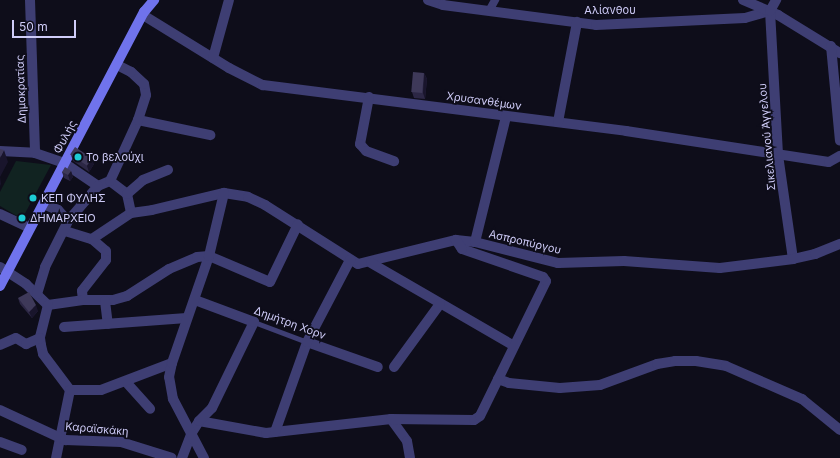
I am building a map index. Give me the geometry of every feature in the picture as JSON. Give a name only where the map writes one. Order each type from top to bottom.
[{"type":"main road","name":"Φυλής","points":[[0,286],[4,269],[30,228],[143,15],[154,0]]},
{"type":"street","name":"Δημοκρατίας","points":[[30,0],[35,153]]},
{"type":"street","points":[[213,58],[229,0]]},
{"type":"street","name":"Αλίανθου","points":[[428,0],[489,11],[596,25],[745,18],[770,12]]},
{"type":"street","points":[[489,11],[495,0]]},
{"type":"street","points":[[743,0],[770,12],[831,46],[840,53]]},
{"type":"street","points":[[770,12],[776,0]]},
{"type":"street","name":"Σικελιανού Άγγελου","points":[[770,12],[778,155],[793,259]]},
{"type":"street","name":"Χρυσανθέμων","points":[[143,15],[213,58],[263,85],[369,97],[506,117],[558,122],[829,162],[839,157]]},
{"type":"street","points":[[558,122],[577,22]]},
{"type":"street","points":[[831,46],[840,141]]},
{"type":"street","points":[[37,294],[45,267],[66,226],[98,186],[110,181],[138,120],[146,95],[144,84],[131,72],[117,65]]},
{"type":"street","points":[[369,97],[360,144],[366,151],[394,161]]},
{"type":"street","points":[[475,242],[506,117]]},
{"type":"street","points":[[138,120],[210,135]]},
{"type":"street","points":[[0,152],[35,153],[64,163],[98,186]]},
{"type":"street","points":[[127,194],[143,180],[168,170]]},
{"type":"street","points":[[110,181],[127,194],[132,212]]},
{"type":"street","points":[[92,239],[132,212],[152,210],[224,193],[209,256],[172,363],[169,388],[204,458]]},
{"type":"street","name":"Ασπροπύργου","points":[[224,193],[248,197],[298,224],[358,264],[371,263],[419,248],[456,240],[475,242],[558,263],[624,261],[720,268],[793,259],[815,254],[840,244]]},
{"type":"street","points":[[43,204],[64,213],[66,226]]},
{"type":"street","points":[[0,214],[30,228]]},
{"type":"street","points":[[48,305],[83,300],[105,300],[127,296],[186,261],[209,256],[270,282],[298,224]]},
{"type":"street","points":[[66,226],[92,239],[106,251],[106,260],[82,290],[83,300]]},
{"type":"street","points":[[199,421],[266,433],[391,419],[474,420],[480,416],[546,281],[543,277],[466,250],[456,240]]},
{"type":"street","points":[[275,432],[307,342],[350,260]]},
{"type":"street","points":[[371,263],[514,346]]},
{"type":"street","points":[[4,269],[37,294],[48,305]]},
{"type":"street","points":[[105,300],[108,324]]},
{"type":"street","name":"Δημήτρη Χορν","points":[[195,300],[254,322]]},
{"type":"street","points":[[394,367],[440,304]]},
{"type":"street","points":[[48,305],[40,338],[43,354],[70,390],[56,458]]},
{"type":"street","points":[[64,327],[187,318]]},
{"type":"street","points":[[182,458],[191,434],[199,421],[212,408],[254,322]]},
{"type":"street","points":[[0,345],[16,338],[26,344],[40,338]]},
{"type":"street","name":"Δημήτρη Χορν","points":[[307,342],[378,367]]},
{"type":"street","points":[[498,379],[510,383],[560,388],[600,385],[657,364],[675,361],[696,361],[740,372],[802,399],[838,429]]},
{"type":"street","points":[[70,390],[101,390],[126,382],[172,363]]},
{"type":"street","points":[[126,382],[150,409]]},
{"type":"street","name":"Καραϊσκάκη","points":[[0,410],[59,438],[72,441],[121,442],[172,458]]},
{"type":"street","points":[[391,419],[407,441],[410,458]]},
{"type":"street","points":[[0,442],[22,450]]},
{"type":"lane","name":"Δημήτρη Χορν","points":[[254,322],[307,342]]},
{"type":"green space","points":[[16,161],[51,165],[22,219],[0,206],[0,192]]},
{"type":"building","points":[[413,72],[424,73],[422,93],[411,92]]},
{"type":"building","points":[[75,147],[92,158],[87,165],[70,155]]},
{"type":"building","points":[[0,149],[4,150],[0,158]]},
{"type":"building","points":[[65,167],[71,171],[68,175],[62,172]]},
{"type":"building","points":[[29,292],[36,305],[29,312],[18,298]]},
{"type":"place","name":"Το βελούχι","points":[[78,157]]},
{"type":"place","name":"ΚΕΠ ΦΥΛΗΣ","points":[[33,198]]},
{"type":"place","name":"ΔΗΜΑΡΧΕΙΟ","points":[[22,218]]}]
